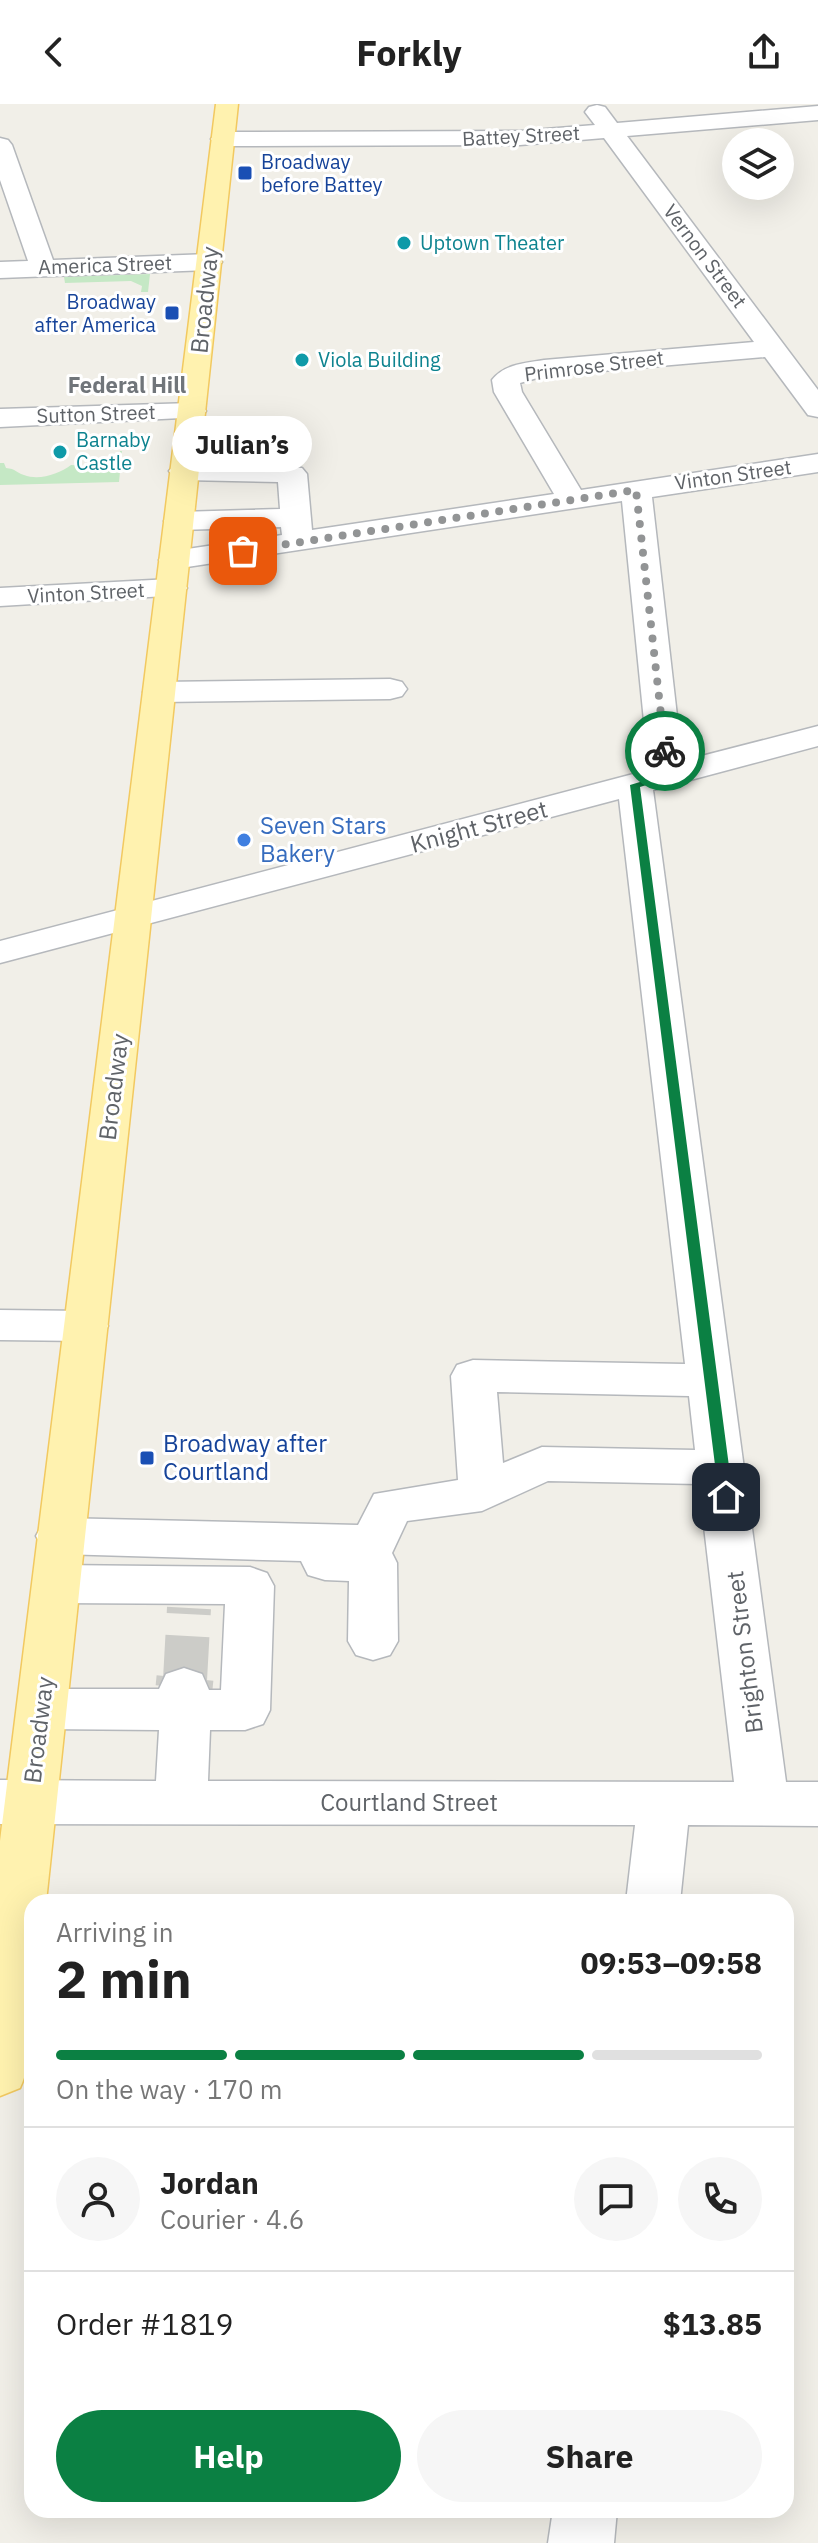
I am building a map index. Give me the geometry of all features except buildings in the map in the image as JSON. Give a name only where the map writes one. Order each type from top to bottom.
[{"type":"main road","name":"Broadway","points":[[0,2070],[15,1802],[42,1709],[225,122]]},
{"type":"street","name":"Vernon Street","points":[[590,104],[818,409]]},
{"type":"street","name":"Battey Street","points":[[225,122],[495,139],[818,113]]},
{"type":"street","points":[[0,145],[43,268]]},
{"type":"street","name":"America Street","points":[[0,270],[209,262]]},
{"type":"street","name":"Primrose Street","points":[[573,501],[508,392],[506,380],[520,372],[544,368],[773,348]]},
{"type":"street","name":"Sutton Street","points":[[0,418],[192,411]]},
{"type":"street","name":"Vinton Street","points":[[0,597],[173,574],[297,530],[573,501],[818,463]]},
{"type":"street","points":[[179,521],[237,519],[297,530],[292,474],[184,471]]},
{"type":"street","points":[[237,519],[240,473]]},
{"type":"street","points":[[636,490],[664,751],[676,774]]},
{"type":"street","points":[[160,692],[390,689]]},
{"type":"street","name":"Knight Street","points":[[0,952],[818,736]]},
{"type":"street","name":"Brighton Street","points":[[635,785],[763,1804]]},
{"type":"street","points":[[0,1325],[86,1326]]},
{"type":"street","points":[[482,1494],[473,1376],[711,1380]]},
{"type":"street","points":[[193,1574],[373,1543],[391,1506],[482,1494],[542,1464],[722,1467]]},
{"type":"street","points":[[42,1709],[185,1699],[245,1710],[250,1586],[193,1574],[60,1536]]},
{"type":"street","points":[[57,1584],[373,1563],[373,1641]]},
{"type":"street","points":[[181,1802],[185,1699]]},
{"type":"street","name":"Courtland Street","points":[[15,1802],[818,1804]]},
{"type":"street","points":[[654,1894],[664,1803]]},
{"type":"street","points":[[581,2543],[584,2518]]},
{"type":"green space","points":[[150,274],[148,292],[141,292],[142,286],[131,281],[65,283],[64,277]]},
{"type":"green space","points":[[122,451],[119,482],[0,485],[0,463],[30,477],[42,477],[71,465],[92,466],[99,460],[112,461],[120,456]]},
{"type":"tunnel","points":[[185,1680],[189,1608]]},
{"type":"tunnel","points":[[184,1688],[185,1678]]},
{"type":"way so far","points":[[243,551],[636,490],[665,751]]},
{"type":"place","name":"Broadway before Battey","points":[[245,173]]},
{"type":"place","name":"Uptown Theater","points":[[404,243]]},
{"type":"place","name":"Broadway after America","points":[[172,313]]},
{"type":"place","name":"Viola Building","points":[[302,360]]},
{"type":"place","name":"Barnaby Castle","points":[[60,452]]},
{"type":"place","name":"Julian’s","points":[[243,551]]},
{"type":"place","name":"Seven Stars Bakery","points":[[244,840]]},
{"type":"place","name":"Broadway after Courtland","points":[[147,1458]]},
{"type":"district","name":"Federal Hill","points":[[127,385]]},
{"type":"route","points":[[665,751],[676,774],[635,785],[726,1497]]}]
